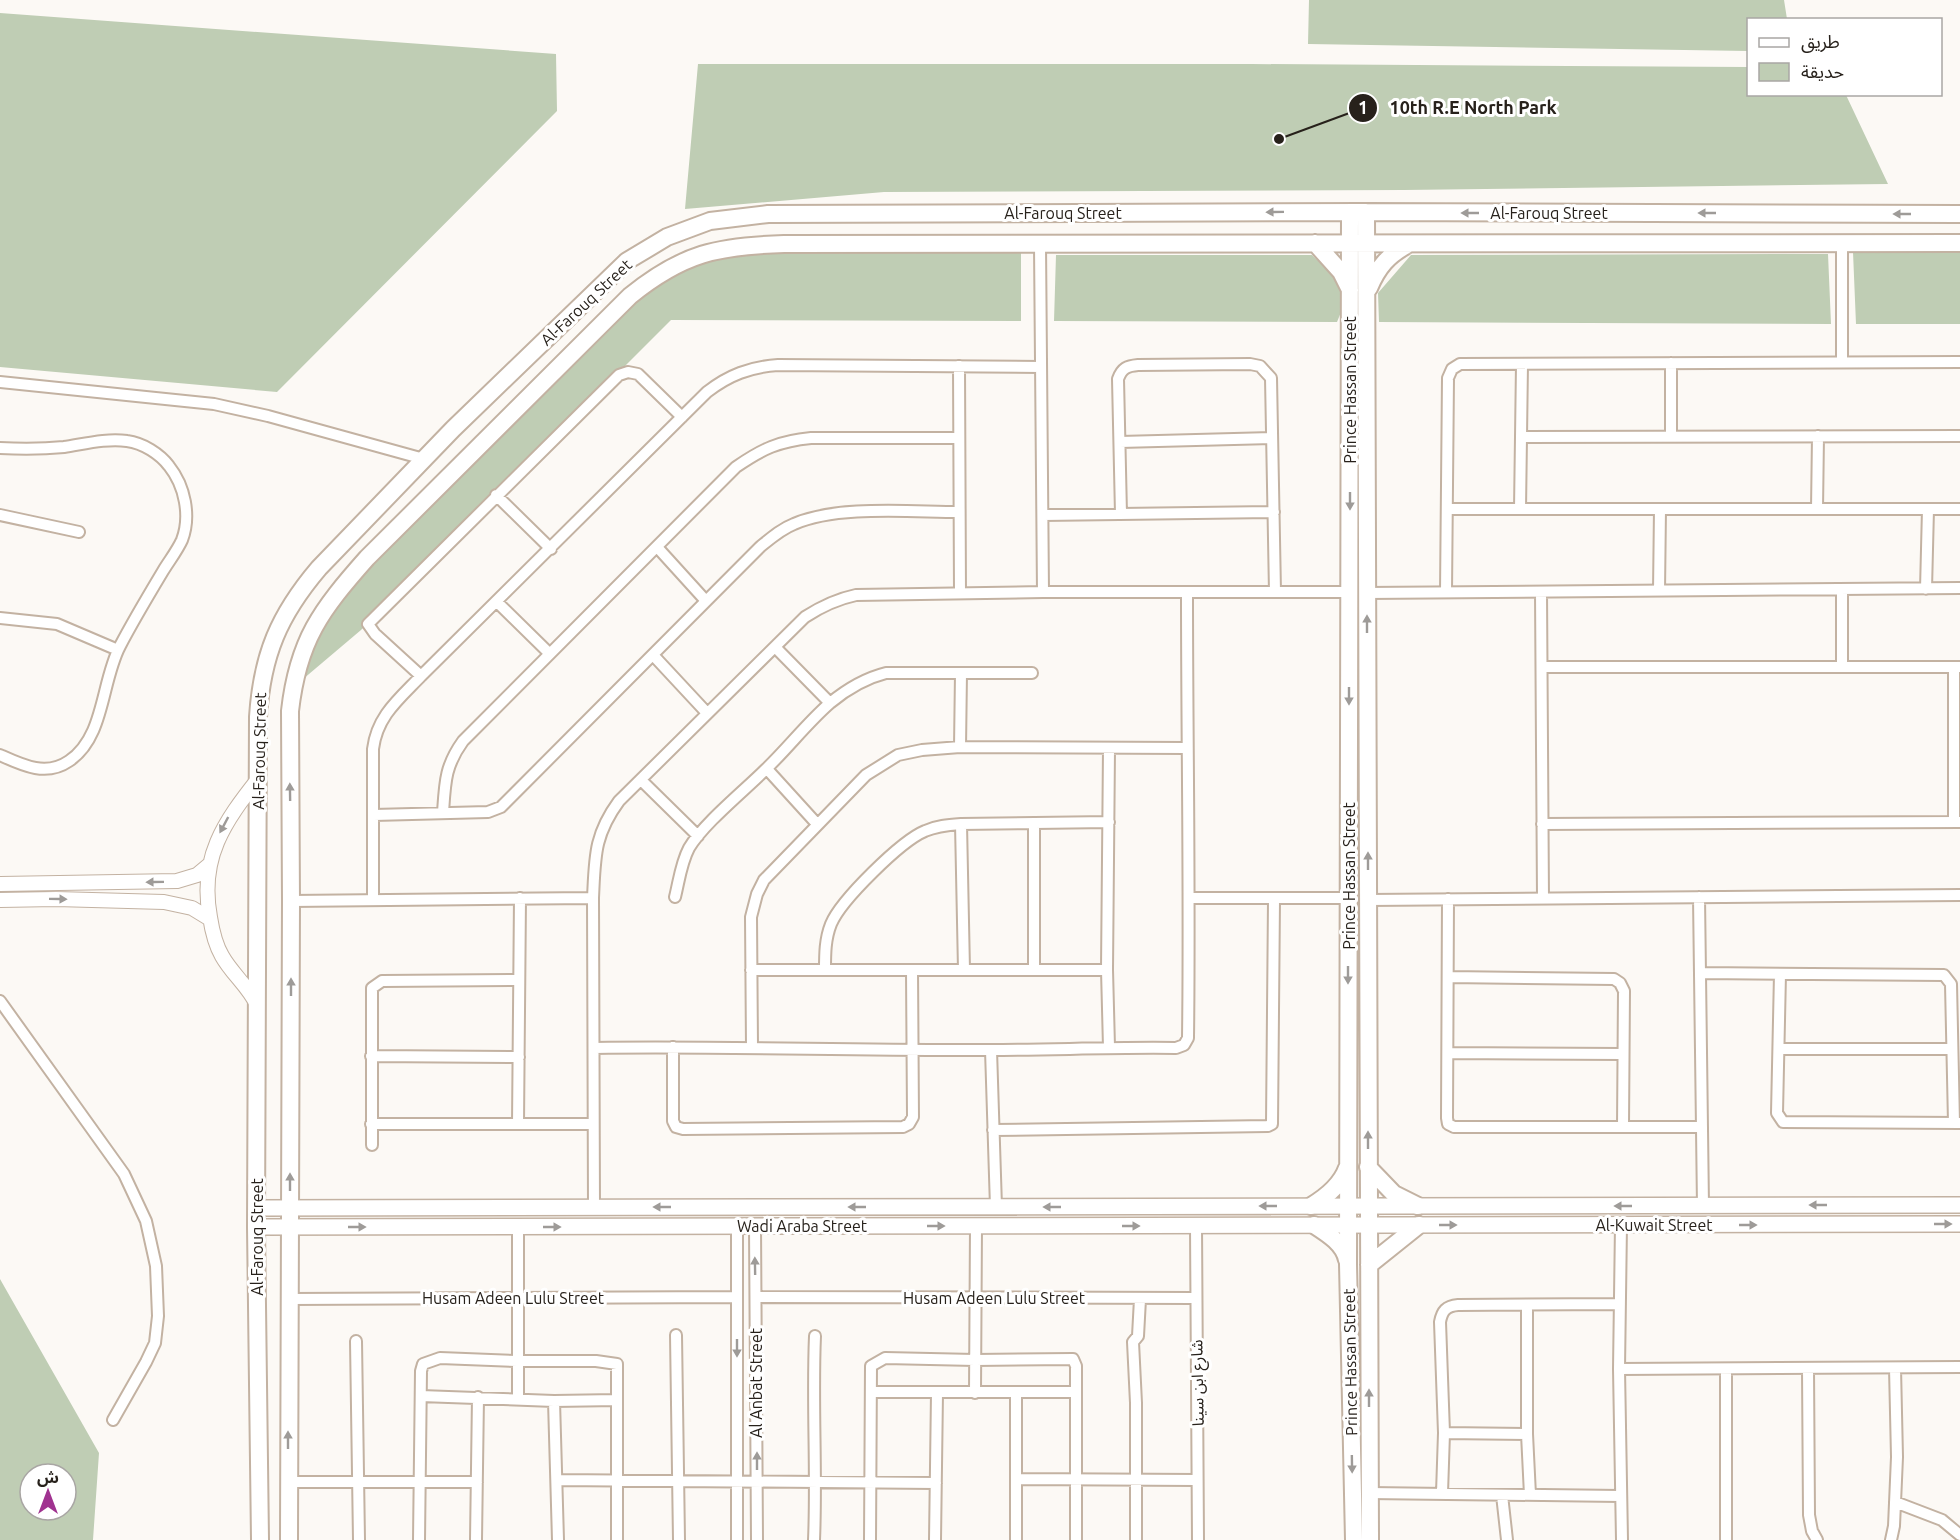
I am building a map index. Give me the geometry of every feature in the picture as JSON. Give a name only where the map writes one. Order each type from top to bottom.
[{"type":"main road","name":"Al-Farouq Street","points":[[260,1540],[256,1227],[258,717],[260,685],[273,638],[284,615],[303,586],[319,568],[424,459],[627,261],[667,237],[710,221],[768,214],[1358,212],[1960,214]]},
{"type":"main road","name":"Prince Hassan Street","points":[[1358,212],[1358,292],[1367,593],[1370,1540]]},
{"type":"main road","points":[[1315,243],[1358,292],[1381,264],[1399,249],[1410,244]]},
{"type":"main road","name":"Al-Farouq Street","points":[[288,1540],[290,711],[292,690],[301,655],[318,618],[367,558],[630,296],[652,278],[683,262],[716,250],[735,246],[784,244],[1842,245],[1960,243]]},
{"type":"main road","name":"Prince Hassan Street","points":[[1354,1540],[1348,1264],[1349,592],[1358,292]]},
{"type":"main road","points":[[1311,1206],[1326,1196],[1340,1182],[1348,1164]]},
{"type":"main road","points":[[1368,1167],[1394,1194],[1418,1206]]},
{"type":"main road","points":[[1844,1205],[1846,1225]]},
{"type":"main road","name":"Al-Kuwait Street","points":[[1348,1206],[1960,1205]]},
{"type":"main road","name":"Wadi Araba Street","points":[[257,1208],[1348,1206]]},
{"type":"main road","points":[[897,1207],[898,1226]]},
{"type":"main road","name":"Al-Kuwait Street","points":[[1348,1226],[1960,1224]]},
{"type":"main road","points":[[1369,1265],[1419,1225]]},
{"type":"main road","points":[[1314,1226],[1337,1242],[1347,1256],[1348,1264]]},
{"type":"main road","name":"Wadi Araba Street","points":[[256,1227],[1348,1226]]},
{"type":"street","points":[[1040,244],[1043,592]]},
{"type":"street","points":[[1842,245],[1842,362]]},
{"type":"street","points":[[1446,592],[1448,378],[1452,369],[1460,364],[1960,362]]},
{"type":"street","points":[[1671,363],[1671,436]]},
{"type":"street","points":[[1121,514],[1119,379],[1121,372],[1128,366],[1138,365],[1250,364],[1260,366],[1271,378],[1275,592]]},
{"type":"street","points":[[1520,509],[1522,364]]},
{"type":"street","points":[[373,900],[373,749],[377,728],[383,717],[421,676],[719,382],[732,375],[762,366],[1041,366]]},
{"type":"street","points":[[959,366],[960,593]]},
{"type":"street","points":[[421,676],[375,634],[368,624],[496,495],[619,375],[628,372],[638,374],[682,417]]},
{"type":"street","points":[[0,382],[214,404],[268,416],[424,459]]},
{"type":"street","points":[[1817,509],[1818,436]]},
{"type":"street","points":[[1521,437],[1960,436]]},
{"type":"street","points":[[443,813],[445,779],[453,755],[463,741],[736,467],[770,446],[791,440],[958,438]]},
{"type":"street","points":[[1120,442],[1272,438]]},
{"type":"street","points":[[0,448],[56,448],[107,440],[134,442],[166,462],[177,477],[186,511],[182,539],[118,650],[96,724],[87,743],[69,761],[54,767],[36,769],[26,767],[0,755]]},
{"type":"street","points":[[496,495],[551,549]]},
{"type":"street","points":[[1926,589],[1928,508]]},
{"type":"street","points":[[1448,509],[1960,508]]},
{"type":"street","points":[[1659,591],[1660,509]]},
{"type":"street","points":[[374,815],[488,812],[501,807],[776,533],[816,517],[844,513],[959,512]]},
{"type":"street","points":[[1043,515],[1274,512]]},
{"type":"street","points":[[0,515],[80,532]]},
{"type":"street","points":[[657,547],[706,601]]},
{"type":"street","points":[[1367,593],[1960,588]]},
{"type":"street","points":[[1842,589],[1842,667]]},
{"type":"street","points":[[594,1207],[593,898],[598,838],[607,818],[619,801],[805,617],[824,604],[856,595],[1043,592],[1349,592]]},
{"type":"street","points":[[595,1048],[992,1050],[1176,1048],[1184,1045],[1188,1038],[1190,898],[1187,592]]},
{"type":"street","points":[[1541,592],[1543,898]]},
{"type":"street","points":[[497,602],[549,653]]},
{"type":"street","points":[[0,618],[57,624],[118,650]]},
{"type":"street","points":[[775,647],[830,703]]},
{"type":"street","points":[[653,655],[707,713]]},
{"type":"street","points":[[1542,667],[1957,667],[1957,822],[1542,824]]},
{"type":"street","points":[[675,897],[688,849],[698,836],[830,703],[863,681],[886,673],[1032,673]]},
{"type":"street","points":[[960,747],[961,673]]},
{"type":"street","points":[[752,1047],[751,916],[757,894],[764,880],[866,775],[898,755],[922,750],[960,747],[1187,748]]},
{"type":"street","points":[[1109,749],[1107,970],[1109,1047]]},
{"type":"street","points":[[767,769],[817,824]]},
{"type":"street","points":[[257,1005],[252,994],[241,984],[222,957],[207,902],[209,865],[227,819],[259,778]]},
{"type":"street","points":[[641,780],[698,836]]},
{"type":"street","points":[[825,970],[827,936],[840,908],[873,873],[911,839],[923,832],[939,826],[961,824],[1109,822]]},
{"type":"street","points":[[1034,823],[1034,969]]},
{"type":"street","points":[[961,824],[964,970]]},
{"type":"street","points":[[0,884],[177,881],[196,875],[209,865]]},
{"type":"street","points":[[1368,900],[1960,896]]},
{"type":"street","points":[[1699,897],[1703,1206]]},
{"type":"street","points":[[519,1124],[520,898]]},
{"type":"street","points":[[291,901],[593,898]]},
{"type":"street","points":[[1190,898],[1274,900],[1349,898]]},
{"type":"street","points":[[1448,899],[1448,1124],[1454,1127],[1702,1127]]},
{"type":"street","points":[[0,900],[164,902],[192,908],[210,919]]},
{"type":"street","points":[[993,1130],[1179,1129],[1272,1124],[1274,900]]},
{"type":"street","points":[[752,970],[1107,970]]},
{"type":"street","points":[[673,1047],[676,1127],[683,1129],[903,1127],[909,1124],[913,1117],[912,970]]},
{"type":"street","points":[[1701,974],[1780,974],[1944,975],[1951,984],[1952,1049],[1957,1123],[1783,1122],[1777,1113],[1780,974]]},
{"type":"street","points":[[1448,977],[1614,980],[1620,983],[1624,991],[1623,1127]]},
{"type":"street","points":[[372,1146],[372,988],[382,981],[519,980]]},
{"type":"street","points":[[0,1001],[124,1174],[146,1221],[156,1273],[158,1316],[155,1342],[113,1420]]},
{"type":"street","points":[[1779,1049],[1952,1049]]},
{"type":"street","points":[[992,1050],[996,1207]]},
{"type":"street","points":[[1448,1053],[1623,1054]]},
{"type":"street","points":[[372,1056],[519,1057]]},
{"type":"street","points":[[371,1124],[593,1124]]},
{"type":"street","points":[[1622,1225],[1619,1369],[1622,1540]]},
{"type":"street","name":"Al Anbat Street","points":[[737,1226],[737,1540]]},
{"type":"street","name":"Al Anbat Street","points":[[754,1226],[757,1540]]},
{"type":"street","points":[[975,1393],[976,1226]]},
{"type":"street","name":"شارع ابن سينا","points":[[1196,1226],[1198,1540]]},
{"type":"street","points":[[518,1227],[518,1399]]},
{"type":"street","name":"Husam Adeen Lulu Street","points":[[289,1299],[737,1297]]},
{"type":"street","name":"Husam Adeen Lulu Street","points":[[756,1297],[1196,1299]]},
{"type":"street","points":[[1136,1540],[1136,1403],[1133,1342],[1138,1336],[1140,1299]]},
{"type":"street","points":[[1442,1493],[1444,1433],[1442,1314],[1450,1306],[1620,1304]]},
{"type":"street","points":[[1527,1305],[1527,1434],[1530,1495]]},
{"type":"street","points":[[676,1335],[679,1540]]},
{"type":"street","points":[[814,1540],[817,1482],[815,1336]]},
{"type":"street","points":[[356,1341],[359,1540]]},
{"type":"street","points":[[419,1540],[421,1371],[423,1364],[440,1358],[517,1361],[596,1360],[617,1364],[617,1540]]},
{"type":"street","points":[[870,1540],[872,1366],[885,1358],[1073,1359],[1076,1366],[1076,1540]]},
{"type":"street","points":[[1619,1369],[1960,1367]]},
{"type":"street","points":[[1891,1540],[1894,1526],[1897,1457],[1895,1368]]},
{"type":"street","points":[[1726,1369],[1726,1540]]},
{"type":"street","points":[[1808,1369],[1809,1515],[1812,1531],[1817,1540]]},
{"type":"street","points":[[871,1392],[1076,1392]]},
{"type":"street","points":[[935,1540],[937,1393]]},
{"type":"street","points":[[1016,1393],[1016,1540]]},
{"type":"street","points":[[421,1396],[554,1401],[617,1400]]},
{"type":"street","points":[[476,1540],[478,1397]]},
{"type":"street","points":[[554,1401],[558,1540]]},
{"type":"street","points":[[1444,1433],[1527,1434]]},
{"type":"street","points":[[1016,1479],[1197,1480]]},
{"type":"street","points":[[557,1480],[936,1483]]},
{"type":"street","points":[[288,1482],[477,1482]]},
{"type":"street","points":[[1369,1493],[1620,1496]]},
{"type":"street","points":[[1502,1495],[1507,1540]]},
{"type":"street","points":[[1895,1502],[1942,1520],[1960,1535]]},
{"type":"green space","points":[[1309,0],[1784,0],[1787,18],[1747,18],[1747,51],[1308,44]]},
{"type":"green space","points":[[0,13],[556,54],[557,111],[277,392],[0,367]]},
{"type":"green space","points":[[698,64],[1747,67],[1747,96],[1846,96],[1888,184],[1404,190],[884,192],[685,209]]},
{"type":"green space","points":[[739,251],[1021,252],[1021,321],[671,320],[361,630],[296,685],[330,601],[652,278]]},
{"type":"green space","points":[[1960,251],[1960,324],[1856,324],[1853,252]]},
{"type":"green space","points":[[1828,254],[1831,324],[1379,322],[1378,293],[1411,255]]},
{"type":"green space","points":[[1056,255],[1312,255],[1350,290],[1337,322],[1054,321]]},
{"type":"green space","points":[[0,1279],[99,1453],[93,1540],[0,1540]]},
{"type":"place","name":"10th R.E North Park","points":[[1279,139]]}]
